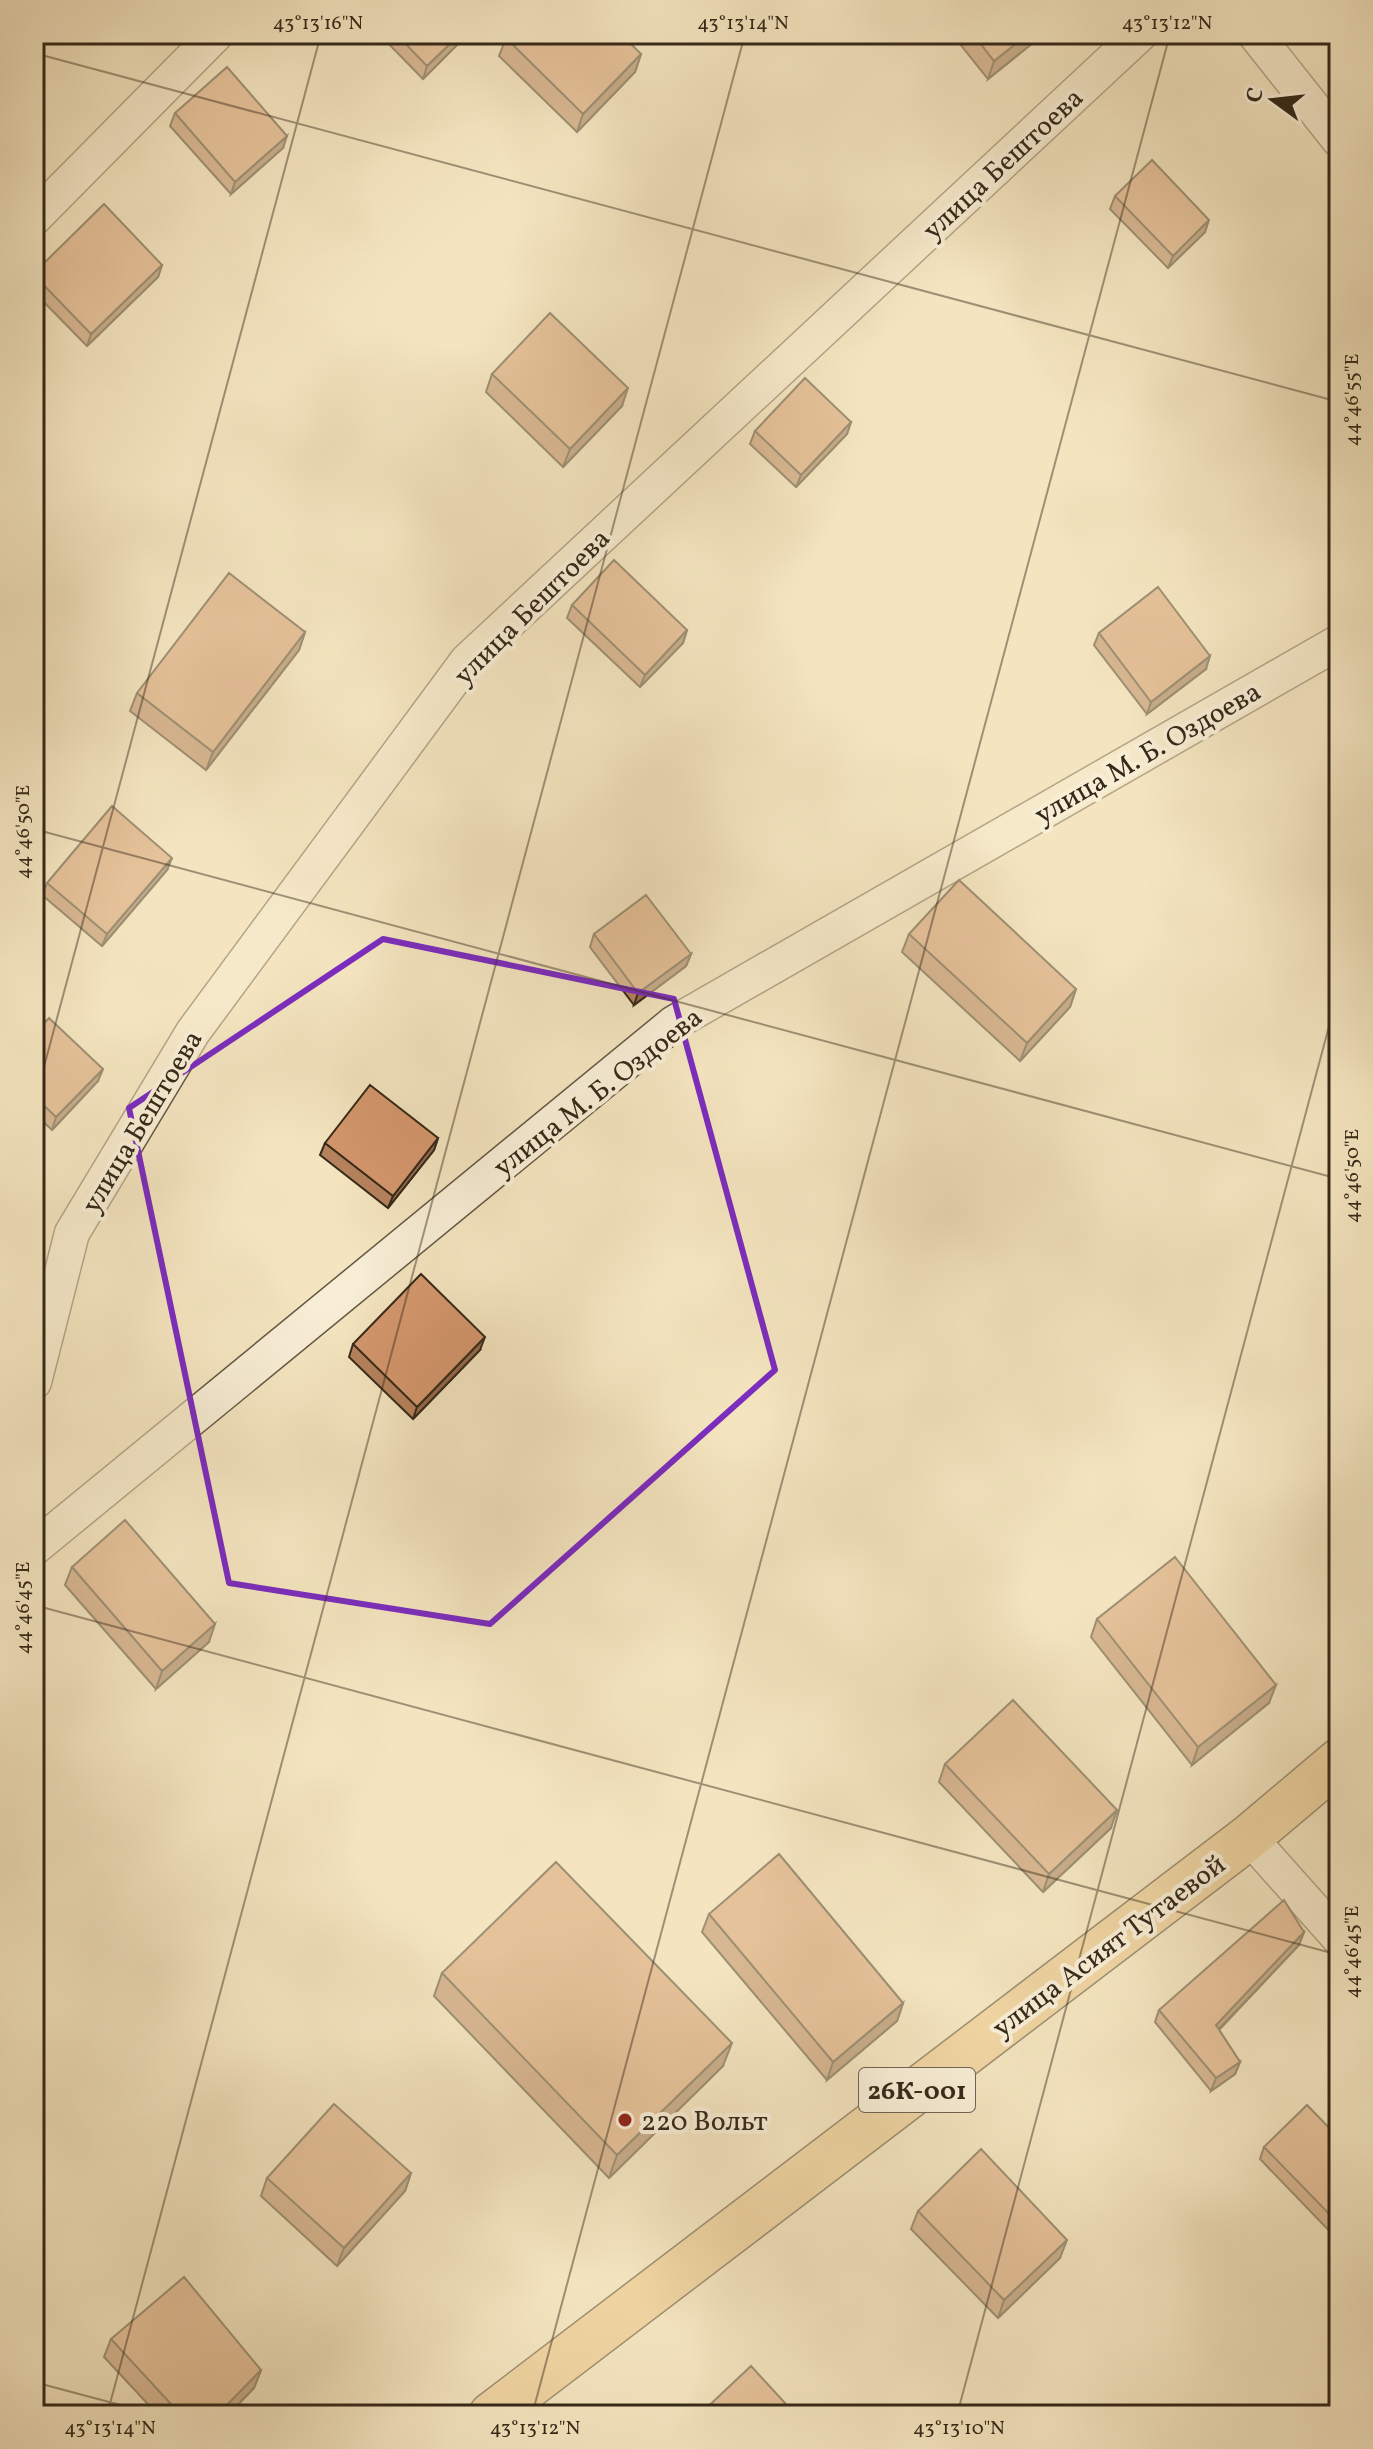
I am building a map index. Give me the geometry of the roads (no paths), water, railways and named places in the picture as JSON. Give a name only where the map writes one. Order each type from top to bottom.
[{"type":"main road","name":"улица Асият Тутаевой","points":[[491,2415],[1249,1837],[1339,1761]]},
{"type":"street","points":[[34,218],[216,34]]},
{"type":"street","name":"улица Бештоева","points":[[34,1382],[72,1233],[193,1032],[467,661],[1140,34]]},
{"type":"street","points":[[1255,34],[1339,140]]},
{"type":"street","name":"улица М. Б. Оздоева","points":[[34,1548],[674,1023],[1339,642]]},
{"type":"street","points":[[1249,1837],[1339,1938]]},
{"type":"place","name":"220 Вольт","points":[[625,2120]]}]
